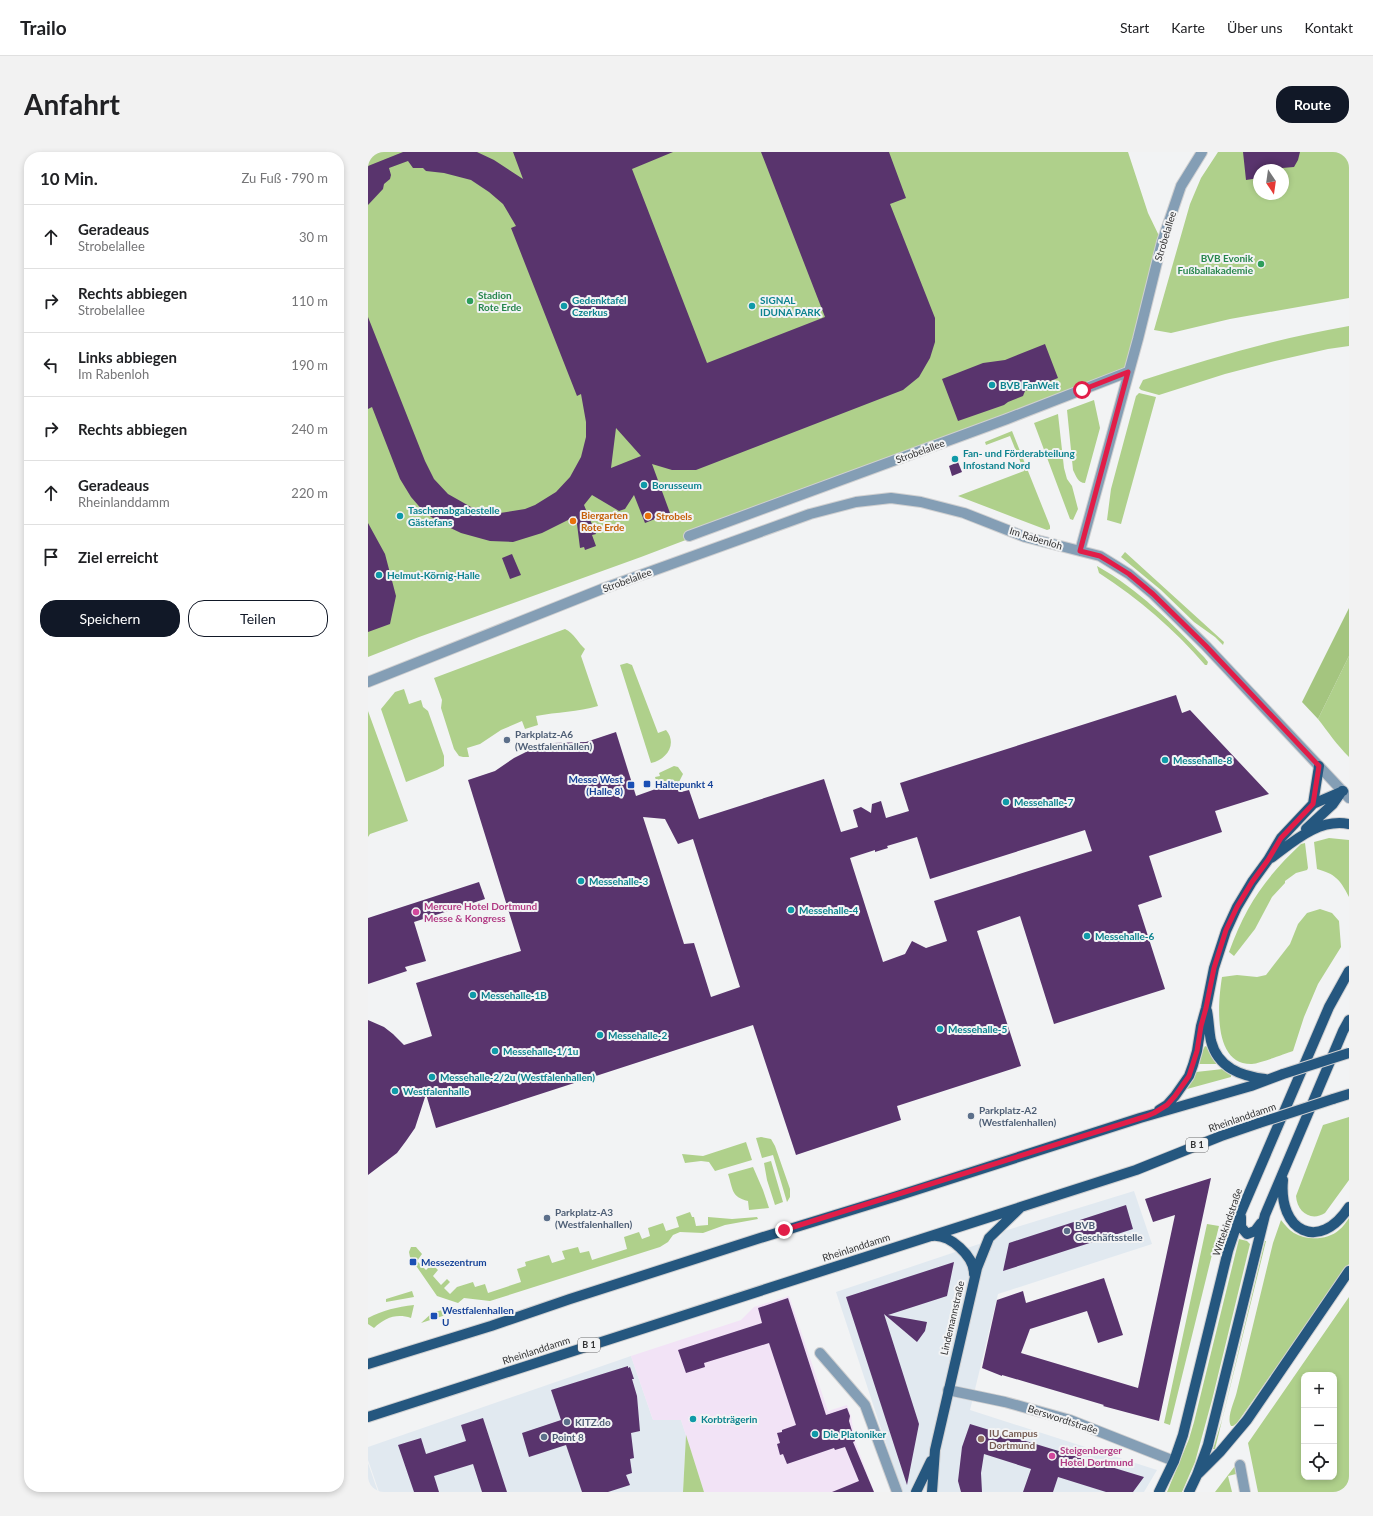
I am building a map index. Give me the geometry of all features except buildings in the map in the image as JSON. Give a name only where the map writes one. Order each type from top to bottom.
[{"type":"main road","points":[[1313,804],[1319,766]]},
{"type":"main road","points":[[1147,1116],[1167,1105],[1189,1076],[1197,1051],[1214,968],[1226,930],[1237,907],[1252,882],[1268,860],[1281,838],[1313,804],[1346,795]]},
{"type":"main road","points":[[1268,860],[1300,836],[1333,804],[1346,795]]},
{"type":"main road","points":[[1300,836],[1326,824],[1335,822],[1349,824]]},
{"type":"main road","name":"Wittekindstraße","points":[[1159,1492],[1174,1461],[1190,1411],[1228,1251],[1241,1212],[1316,1036],[1329,1007],[1349,971]]},
{"type":"main road","points":[[1206,1008],[1211,1040],[1214,1050],[1219,1058],[1231,1070],[1253,1078],[1267,1079]]},
{"type":"main road","points":[[1241,1212],[1241,1227],[1248,1234],[1255,1231],[1260,1226],[1349,1020]]},
{"type":"main road","points":[[368,1364],[492,1326],[757,1238],[874,1203],[1147,1116],[1251,1086],[1267,1079],[1349,1053]]},
{"type":"main road","name":"Rheinlanddamm","points":[[368,1417],[1136,1170],[1221,1136],[1348,1094]]},
{"type":"main road","points":[[1284,1169],[1282,1192],[1284,1207],[1287,1215],[1298,1227],[1306,1231],[1313,1232],[1326,1230],[1332,1226],[1349,1207]]},
{"type":"main road","name":"Lindemannstraße","points":[[932,1492],[935,1450],[974,1279],[981,1256],[989,1238],[1021,1206]]},
{"type":"main road","points":[[1189,1492],[1197,1475],[1216,1414],[1250,1270],[1265,1215]]},
{"type":"main road","points":[[926,1237],[935,1236],[948,1240],[968,1255],[972,1264],[974,1279]]},
{"type":"main road","points":[[1197,1475],[1220,1452],[1247,1420],[1349,1271]]},
{"type":"main road","name":"Lindemannstraße","points":[[916,1492],[935,1450]]},
{"type":"street","name":"Strobelallee","points":[[1080,551],[1143,320],[1162,242],[1181,186],[1202,152]]},
{"type":"street","name":"Strobelallee","points":[[689,536],[1007,419],[1128,372]]},
{"type":"street","name":"Strobelallee","points":[[368,682],[602,589],[803,517],[856,502],[891,498]]},
{"type":"street","name":"Im Rabenloh","points":[[891,498],[921,502],[964,513],[1025,537],[1100,556],[1129,574],[1153,594],[1206,646],[1346,795]]},
{"type":"street","points":[[820,1353],[865,1405],[897,1492]]},
{"type":"street","name":"Berswordtstraße","points":[[948,1390],[1005,1402],[1070,1420],[1174,1461]]},
{"type":"street","points":[[1240,1465],[1245,1492]]},
{"type":"shaded area","points":[[1134,1191],[1152,1244],[998,1294],[970,1410],[1157,1470],[1144,1492],[902,1492],[836,1292],[1000,1237],[1004,1231]]},
{"type":"shaded area","points":[[789,1296],[828,1411],[847,1405],[851,1416],[855,1441],[874,1492],[704,1492],[681,1420],[653,1420],[631,1356],[741,1320],[754,1307]]},
{"type":"shaded area","points":[[631,1356],[653,1420],[681,1420],[686,1435],[683,1492],[379,1492],[368,1460],[368,1447]]},
{"type":"shaded area","points":[[368,1463],[378,1492],[368,1492]]},
{"type":"green space","points":[[368,152],[1128,152],[1148,213],[1162,242],[1123,374],[641,557],[419,637],[368,657]]},
{"type":"green space","name":"BVB Evonik Fußballakademie","points":[[1218,152],[1349,152],[1349,298],[1230,319],[1171,333],[1154,330],[1190,204],[1201,178]]},
{"type":"green space","points":[[1349,326],[1349,346],[1328,349],[1275,361],[1225,374],[1159,395],[1141,390],[1139,388],[1143,380],[1220,356],[1297,336]]},
{"type":"green space","points":[[1139,393],[1156,397],[1121,524],[1107,520],[1111,489],[1136,396]]},
{"type":"green space","points":[[1094,400],[1100,428],[1085,483],[1083,483],[1076,477],[1073,470],[1067,410]]},
{"type":"green space","points":[[1058,414],[1064,468],[1067,479],[1072,486],[1078,509],[1073,520],[1070,519],[1034,423]]},
{"type":"green space","points":[[1012,431],[1050,529],[1047,530],[958,496],[1024,471],[1010,436],[986,445],[985,442]]},
{"type":"green space","points":[[1125,552],[1224,642],[1223,645],[1215,637],[1194,622],[1161,590],[1121,557]]},
{"type":"green space","points":[[1097,566],[1127,585],[1154,607],[1204,657],[1208,662],[1207,665],[1205,665],[1181,639],[1155,615],[1128,593],[1099,573]]},
{"type":"green space","points":[[1349,608],[1349,656],[1318,719],[1302,702]]},
{"type":"green space","points":[[565,629],[571,633],[585,649],[581,656],[598,706],[583,710],[536,716],[538,725],[525,729],[522,721],[501,730],[480,744],[467,748],[469,757],[459,756],[454,749],[441,708],[442,700],[434,678]]},
{"type":"green space","points":[[1349,656],[1349,757],[1318,719]]},
{"type":"green space","points":[[627,663],[632,665],[658,733],[666,730],[671,741],[669,751],[666,755],[651,763],[620,665]]},
{"type":"green space","points":[[404,689],[409,704],[421,700],[423,707],[428,711],[444,756],[444,766],[406,782],[381,709],[395,692]]},
{"type":"green space","points":[[368,711],[408,821],[370,834],[368,837]]},
{"type":"green space","points":[[674,766],[678,767],[683,774],[679,782],[678,781],[658,787],[655,777],[660,776],[659,773]]},
{"type":"green space","points":[[1329,838],[1349,840],[1349,897],[1343,886],[1333,875],[1317,869],[1314,842]]},
{"type":"green space","points":[[1305,843],[1307,870],[1296,873],[1285,881],[1285,883],[1272,897],[1255,929],[1234,956],[1229,952],[1235,935],[1258,893],[1288,856],[1301,844]]},
{"type":"green space","points":[[1320,909],[1332,913],[1339,921],[1341,947],[1318,984],[1304,1017],[1293,1051],[1252,1064],[1239,1062],[1230,1054],[1224,1044],[1220,1030],[1219,1001],[1222,977],[1237,975],[1257,977],[1266,975],[1290,944],[1298,924],[1307,913]]},
{"type":"green space","points":[[1205,1046],[1207,1047],[1217,1064],[1199,1064]]},
{"type":"green space","points":[[1223,1069],[1231,1075],[1231,1077],[1187,1089],[1196,1072]]},
{"type":"green space","points":[[1349,1117],[1349,1180],[1325,1213],[1320,1216],[1310,1216],[1299,1207],[1296,1196],[1323,1125]]},
{"type":"green space","points":[[761,1137],[771,1139],[775,1146],[790,1189],[790,1197],[787,1202],[773,1155],[762,1158],[756,1138]]},
{"type":"green space","points":[[746,1142],[752,1160],[715,1171],[709,1162],[701,1161],[685,1163],[682,1154],[703,1156]]},
{"type":"green space","points":[[771,1161],[783,1202],[775,1205],[767,1180],[764,1163]]},
{"type":"green space","points":[[753,1167],[769,1208],[749,1210],[748,1201],[738,1197],[732,1188],[728,1174]]},
{"type":"green space","points":[[690,1212],[692,1217],[694,1217],[696,1226],[708,1225],[708,1217],[732,1219],[757,1217],[758,1219],[725,1225],[703,1233],[680,1232],[673,1235],[668,1242],[660,1247],[490,1301],[464,1298],[458,1303],[437,1296],[410,1257],[409,1252],[411,1247],[416,1247],[422,1254],[417,1261],[426,1270],[432,1264],[438,1270],[433,1276],[441,1285],[447,1279],[450,1282],[444,1288],[450,1294],[457,1287],[473,1282],[475,1287],[485,1284],[488,1293],[521,1282],[517,1269],[526,1266],[525,1262],[549,1255],[552,1263],[565,1259],[562,1251],[578,1247],[580,1253],[589,1251],[592,1260],[627,1249],[624,1237],[639,1232],[642,1239],[650,1236],[648,1228],[663,1223],[666,1231],[679,1227],[676,1217]]},
{"type":"green space","points":[[1349,1218],[1349,1264],[1237,1423],[1231,1426],[1230,1414],[1273,1243],[1281,1220],[1289,1229],[1299,1236],[1317,1238],[1329,1236],[1334,1233],[1342,1227]]},
{"type":"green space","points":[[1207,1224],[1219,1226],[1170,1425],[1164,1423]]},
{"type":"green space","points":[[1239,1239],[1247,1241],[1250,1244],[1212,1400],[1195,1462],[1182,1492],[1167,1492],[1189,1439],[1194,1422]]},
{"type":"green space","points":[[1266,1241],[1215,1449],[1213,1449],[1222,1420]]},
{"type":"green space","points":[[412,1291],[414,1297],[386,1302],[386,1299]]},
{"type":"green space","points":[[1349,1297],[1349,1492],[1258,1492],[1248,1443]]},
{"type":"green space","points":[[414,1305],[411,1318],[400,1316],[391,1317],[374,1328],[368,1324],[368,1318],[379,1313]]},
{"type":"green space","points":[[442,1310],[452,1313],[421,1323],[432,1313]]},
{"type":"green space","points":[[686,1435],[704,1492],[683,1492]]},
{"type":"green space","points":[[1235,1466],[1236,1474],[1228,1476],[1232,1492],[1215,1492]]},
{"type":"place","name":"BVB Evonik Fußballakademie","points":[[1261,264]]},
{"type":"place","name":"Stadion Rote Erde","points":[[470,301]]},
{"type":"place","name":"Gedenktafel Czerkus","points":[[564,306]]},
{"type":"place","name":"SIGNAL IDUNA PARK","points":[[752,306]]},
{"type":"place","name":"BVB FanWelt","points":[[992,385]]},
{"type":"place","name":"Fan- und Förderabteilung Infostand Nord","points":[[955,459]]},
{"type":"place","name":"Borusseum","points":[[644,485]]},
{"type":"place","name":"Taschenabgabestelle Gästefans","points":[[400,516]]},
{"type":"place","name":"Strobels","points":[[648,516]]},
{"type":"place","name":"Biergarten Rote Erde","points":[[573,521]]},
{"type":"place","name":"Helmut-Körnig-Halle","points":[[379,575]]},
{"type":"place","name":"Parkplatz-A6 (Westfalenhallen)","points":[[507,740]]},
{"type":"place","name":"Messehalle-8","points":[[1165,760]]},
{"type":"place","name":"Haltepunkt 4","points":[[647,784]]},
{"type":"place","name":"Messe West (Halle 8)","points":[[631,785]]},
{"type":"place","name":"Messehalle-7","points":[[1006,802]]},
{"type":"place","name":"Messehalle-3","points":[[581,881]]},
{"type":"place","name":"Messehalle-4","points":[[791,910]]},
{"type":"place","name":"Mercure Hotel Dortmund Messe & Kongress","points":[[416,912]]},
{"type":"place","name":"Messehalle-6","points":[[1087,936]]},
{"type":"place","name":"Messehalle-1B","points":[[473,995]]},
{"type":"place","name":"Messehalle-5","points":[[940,1029]]},
{"type":"place","name":"Messehalle-2","points":[[600,1035]]},
{"type":"place","name":"Messehalle-1/1u","points":[[495,1051]]},
{"type":"place","name":"Messehalle-2/2u (Westfalenhallen)","points":[[432,1077]]},
{"type":"place","name":"Westfalenhalle","points":[[395,1091]]},
{"type":"place","name":"Parkplatz-A2 (Westfalenhallen)","points":[[971,1116]]},
{"type":"place","name":"Parkplatz-A3 (Westfalenhallen)","points":[[547,1218]]},
{"type":"place","name":"BVB Geschäftsstelle","points":[[1067,1231]]},
{"type":"place","name":"Messezentrum","points":[[413,1262]]},
{"type":"place","name":"Westfalenhallen U","points":[[434,1316]]},
{"type":"place","name":"Korbträgerin","points":[[693,1419]]},
{"type":"place","name":"KITZ.do","points":[[567,1422]]},
{"type":"place","name":"Die Platoniker","points":[[815,1434]]},
{"type":"place","name":"Point 8","points":[[544,1437]]},
{"type":"place","name":"IU Campus Dortmund","points":[[981,1439]]},
{"type":"place","name":"Steigenberger Hotel Dortmund","points":[[1052,1456]]},
{"type":"route","points":[[784,1230],[1147,1116],[1167,1105],[1184,1085],[1193,1065],[1218,952],[1237,907],[1281,838],[1313,804],[1316,793],[1319,766],[1206,646],[1153,594],[1129,574],[1100,556],[1080,551],[1128,372],[1082,390]]}]
